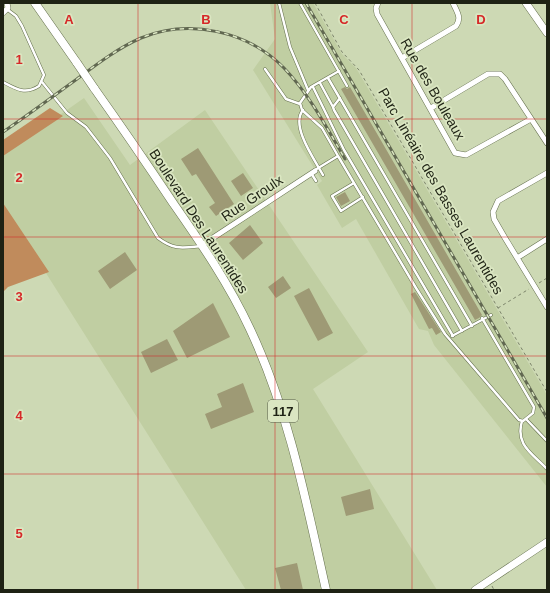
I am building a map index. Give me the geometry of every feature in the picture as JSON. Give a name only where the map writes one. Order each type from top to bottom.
[{"type":"main road","name":"Boulevard Des Laurentides","points":[[36,3],[202,245],[244,316],[276,392],[295,452],[326,590]]},
{"type":"street","points":[[5,11],[7,3]]},
{"type":"street","name":"Rue des Bouleaux","points":[[378,3],[376,8],[377,14],[455,153],[466,155],[531,119]]},
{"type":"street","points":[[402,58],[456,26],[459,22],[460,16],[453,3]]},
{"type":"street","points":[[526,3],[547,34]]},
{"type":"street","points":[[431,108],[488,74],[500,74],[505,78],[547,142]]},
{"type":"street","name":"Rue Groulx","points":[[202,245],[315,170]]},
{"type":"street","points":[[547,173],[498,201],[494,206],[494,219],[532,287],[547,307]]},
{"type":"street","points":[[517,258],[547,239]]},
{"type":"street","points":[[475,590],[547,542]]},
{"type":"lane","points":[[279,3],[290,47],[308,90]]},
{"type":"lane","points":[[300,3],[347,86]]},
{"type":"lane","points":[[3,82],[16,90],[25,91],[37,88],[44,78],[43,71],[22,26],[16,16],[5,11]]},
{"type":"lane","points":[[265,69],[286,99],[300,104]]},
{"type":"lane","points":[[339,71],[308,90],[302,97],[300,104],[303,110],[318,123],[416,288],[449,339],[522,421]]},
{"type":"lane","points":[[328,78],[472,326]]},
{"type":"lane","points":[[42,82],[67,114],[89,131],[110,158],[158,238],[169,245],[180,248],[202,245]]},
{"type":"lane","points":[[320,83],[462,331]]},
{"type":"lane","points":[[313,86],[344,150],[453,336]]},
{"type":"lane","points":[[333,107],[340,98]]},
{"type":"lane","points":[[303,110],[299,117],[299,127],[315,170],[316,181]]},
{"type":"lane","points":[[315,170],[338,156]]},
{"type":"lane","points":[[315,170],[323,175]]},
{"type":"lane","points":[[354,183],[332,196],[341,211],[363,197]]},
{"type":"lane","points":[[449,339],[490,315]]},
{"type":"lane","points":[[482,319],[534,407],[533,413],[522,421]]},
{"type":"lane","points":[[526,419],[547,441]]},
{"type":"lane","points":[[522,421],[520,432],[521,440],[547,469]]},
{"type":"path","name":"Parc Linéaire des Basses Laurentides","points":[[314,3],[342,52],[357,67],[547,392]]},
{"type":"path","points":[[498,308],[547,278]]},
{"type":"path","points":[[492,584],[494,590]]},
{"type":"shaded area","points":[[270,3],[313,3],[342,54],[356,68],[547,395],[547,487],[434,345],[428,331],[419,329],[356,219],[342,228],[317,185],[322,181],[253,70],[275,39]]},
{"type":"shaded area","points":[[84,98],[130,165],[205,110],[368,352],[313,389],[437,590],[246,590],[3,205],[3,155]]},
{"type":"shaded area","points":[[50,108],[63,116],[3,156],[3,140]]},
{"type":"shaded area","points":[[3,203],[49,272],[8,287],[3,292]]},
{"type":"building","points":[[345,87],[347,89],[350,87],[482,315],[479,318],[475,320],[341,89]]},
{"type":"building","points":[[198,148],[234,204],[216,216],[209,207],[215,203],[196,174],[192,176],[181,159]]},
{"type":"building","points":[[243,173],[253,188],[241,196],[231,181]]},
{"type":"building","points":[[345,192],[350,201],[341,206],[336,197]]},
{"type":"building","points":[[250,225],[263,243],[243,260],[229,243]]},
{"type":"building","points":[[125,252],[137,270],[110,289],[98,271]]},
{"type":"building","points":[[283,276],[291,288],[276,298],[268,287]]},
{"type":"building","points":[[309,288],[333,333],[318,341],[294,296]]},
{"type":"building","points":[[415,292],[441,332],[436,335],[432,328],[429,329],[411,294]]},
{"type":"building","points":[[213,303],[230,337],[187,358],[173,331]]},
{"type":"building","points":[[167,339],[178,360],[151,373],[141,352]]},
{"type":"building","points":[[243,383],[254,412],[211,429],[205,414],[222,407],[217,394]]},
{"type":"building","points":[[370,489],[374,509],[346,516],[341,497]]},
{"type":"building","points":[[297,563],[303,590],[281,590],[275,568]]},
{"type":"railway","points":[[306,3],[547,418]]},
{"type":"railway","points":[[3,132],[100,62],[132,42],[159,32],[179,29],[198,29],[236,37],[269,55],[284,68],[310,100],[345,159]]}]
